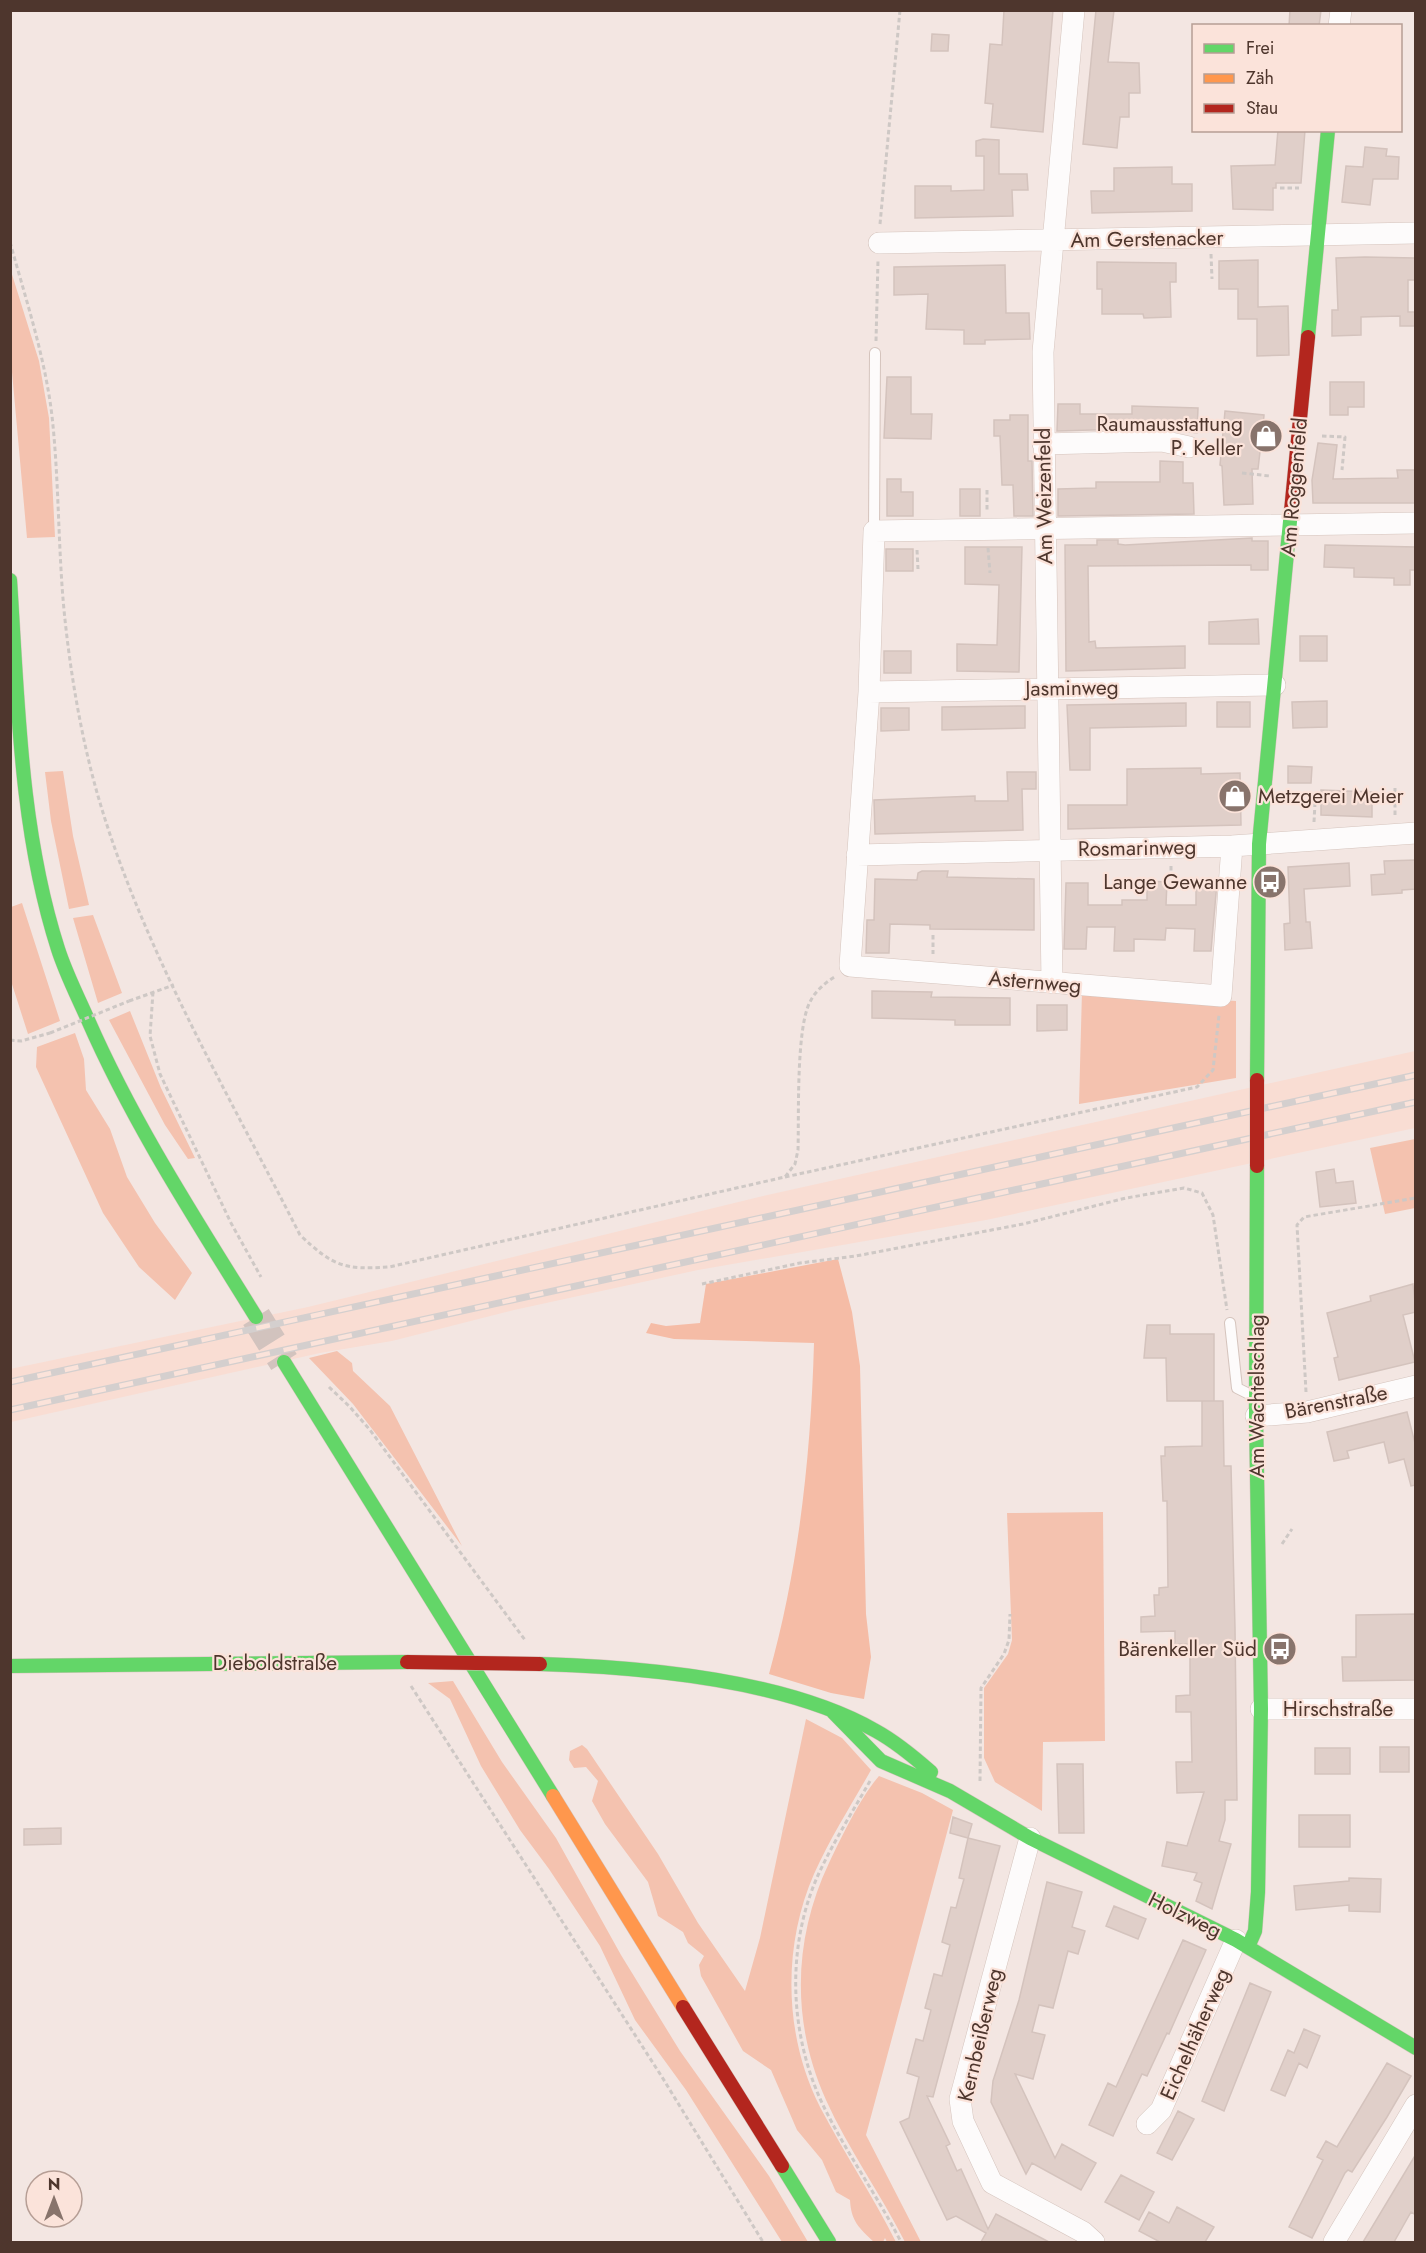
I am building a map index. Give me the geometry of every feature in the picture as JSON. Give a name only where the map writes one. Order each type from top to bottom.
[{"type":"street","name":"Am Weizenfeld","points":[[1052,983],[1052,849],[1044,528],[1043,352],[1074,10]]},
{"type":"street","name":"Am Roggenfeld","points":[[1259,844],[1328,132]]},
{"type":"street","name":"Am Gerstenacker","points":[[879,243],[1416,233]]},
{"type":"street","points":[[1043,444],[1162,441],[1189,447]]},
{"type":"street","points":[[850,966],[869,692],[874,531],[1291,523],[1416,524]]},
{"type":"street","points":[[10,580],[21,733],[32,828],[58,948],[100,1052],[165,1168],[256,1317]]},
{"type":"street","name":"Jasminweg","points":[[869,692],[1275,685]]},
{"type":"street","name":"Rosmarinweg","points":[[857,855],[1232,846],[1416,833]]},
{"type":"street","name":"Am Wachtelschlag","points":[[1242,1943],[1256,1931],[1261,1709],[1256,1406],[1259,844]]},
{"type":"street","points":[[1221,996],[1232,846]]},
{"type":"street","name":"Asternweg","points":[[850,966],[1221,996]]},
{"type":"street","points":[[284,1362],[829,2242]]},
{"type":"street","name":"Bärenstraße","points":[[1256,1406],[1307,1412],[1416,1386]]},
{"type":"street","name":"Dieboldstraße","points":[[10,1666],[401,1662],[606,1667],[699,1679],[780,1695],[811,1706]]},
{"type":"street","name":"Holzweg","points":[[811,1706],[858,1721],[894,1741],[950,1791]]},
{"type":"street","name":"Hirschstraße","points":[[1261,1709],[1416,1709]]},
{"type":"street","name":"Holzweg","points":[[833,1712],[882,1761],[950,1791],[1030,1838],[1242,1943],[1416,2048]]},
{"type":"street","name":"Kernbeißerweg","points":[[1030,1838],[960,2099],[963,2121],[992,2183],[1083,2232],[1094,2242]]},
{"type":"street","name":"Eichelhäherweg","points":[[1147,2124],[1161,2110],[1242,1943]]},
{"type":"street","points":[[1334,2242],[1416,2105]]},
{"type":"lane","points":[[874,531],[875,353]]},
{"type":"lane","points":[[1230,1323],[1238,1388],[1256,1406]]},
{"type":"path","points":[[875,353],[879,243],[900,10]]},
{"type":"path","points":[[1210,237],[1212,279]]},
{"type":"path","points":[[10,242],[43,361],[52,416],[64,611],[79,705],[98,795],[130,887],[174,985],[300,1235],[324,1257],[355,1269],[389,1268],[785,1177],[1197,1087],[1213,1070],[1221,996]]},
{"type":"path","points":[[1300,435],[1345,437],[1342,470]]},
{"type":"path","points":[[1394,835],[1395,787]]},
{"type":"path","points":[[785,1177],[795,1164],[798,1150],[802,1030],[808,1004],[815,993],[850,966]]},
{"type":"path","points":[[10,1040],[21,1041],[50,1033],[129,1000],[174,985]]},
{"type":"path","points":[[153,992],[150,1035],[160,1074],[231,1223],[262,1279]]},
{"type":"path","points":[[702,1284],[800,1263],[856,1257],[1001,1228],[1126,1198],[1184,1188],[1202,1194],[1213,1215],[1230,1323]]},
{"type":"path","points":[[1307,1412],[1297,1225],[1304,1217],[1416,1198]]},
{"type":"path","points":[[327,1385],[370,1430],[540,1664]]},
{"type":"path","points":[[980,1810],[981,1688],[1004,1654],[1009,1640],[1010,1614]]},
{"type":"path","points":[[401,1662],[763,2242]]},
{"type":"path","points":[[882,1761],[833,1846],[811,1895],[801,1929],[796,2004],[806,2058],[822,2104],[901,2242]]},
{"type":"shaded area","points":[[10,268],[39,361],[49,418],[55,537],[27,538],[11,361]]},
{"type":"shaded area","points":[[63,771],[73,836],[89,905],[69,909],[51,821],[45,772]]},
{"type":"shaded area","points":[[22,903],[60,1021],[28,1034],[11,981],[11,907]]},
{"type":"shaded area","points":[[93,915],[122,993],[98,1003],[73,918]]},
{"type":"shaded area","points":[[1082,991],[1236,1001],[1236,1078],[1079,1104]]},
{"type":"shaded area","points":[[130,1011],[161,1088],[195,1158],[188,1159],[165,1125],[109,1020]]},
{"type":"shaded area","points":[[75,1033],[84,1059],[86,1090],[110,1129],[127,1177],[155,1223],[192,1273],[175,1300],[139,1267],[103,1213],[36,1067],[37,1047]]},
{"type":"shaded area","points":[[1415,1051],[1415,1128],[986,1220],[698,1270],[514,1310],[392,1341],[320,1353],[11,1422],[10,1369],[308,1307],[763,1196]]},
{"type":"shaded area","points":[[1415,1139],[1415,1208],[1385,1214],[1370,1148]]},
{"type":"shaded area","points":[[838,1259],[852,1312],[860,1366],[866,1614],[871,1657],[864,1699],[831,1693],[769,1674],[788,1593],[802,1510],[810,1426],[814,1343],[674,1339],[646,1333],[651,1323],[666,1326],[700,1323],[706,1284]]},
{"type":"shaded area","points":[[337,1351],[352,1363],[353,1371],[390,1406],[462,1546],[353,1404],[309,1358]]},
{"type":"shaded area","points":[[1103,1512],[1105,1741],[1043,1742],[1042,1811],[995,1782],[984,1758],[984,1688],[1008,1654],[1012,1640],[1007,1513]]},
{"type":"shaded area","points":[[453,1681],[502,1762],[556,1838],[621,1955],[680,2051],[769,2176],[808,2242],[782,2242],[686,2090],[635,2020],[600,1946],[520,1830],[481,1766],[450,1699],[428,1683]]},
{"type":"shaded area","points":[[806,1719],[842,1738],[871,1770],[814,1874],[796,1931],[792,1961],[792,1991],[799,2051],[820,2107],[896,2242],[887,2242],[885,2238],[883,2242],[874,2242],[857,2224],[850,2200],[836,2192],[822,2160],[797,2130],[771,2070],[743,2051],[701,1976],[699,1965],[704,1956],[688,1943],[683,1932],[658,1916],[648,1882],[605,1824],[592,1801],[598,1781],[586,1767],[574,1768],[569,1760],[570,1751],[582,1745],[587,1749],[658,1854],[698,1923],[745,1991],[760,1938]]},
{"type":"shaded area","points":[[879,1776],[922,1793],[953,1810],[866,2135],[921,2242],[905,2242],[835,2118],[815,2071],[802,2011],[803,1951],[808,1921],[817,1892],[852,1818]]},
{"type":"building","points":[[1004,10],[1053,10],[1043,132],[991,127],[993,104],[985,103],[990,44],[1002,45]]},
{"type":"building","points":[[1096,10],[1114,10],[1108,62],[1139,63],[1140,93],[1129,93],[1129,117],[1120,117],[1117,148],[1083,144]]},
{"type":"building","points":[[1290,10],[1321,10],[1319,24],[1289,24]]},
{"type":"building","points":[[932,34],[949,35],[948,51],[931,51]]},
{"type":"building","points":[[1278,132],[1305,132],[1301,183],[1276,183],[1276,188],[1273,188],[1273,210],[1233,209],[1231,166],[1275,165]]},
{"type":"building","points":[[999,140],[999,174],[1027,174],[1028,190],[1012,190],[1013,216],[915,218],[915,186],[951,186],[951,191],[984,190],[984,156],[976,156],[976,141]]},
{"type":"building","points":[[1365,147],[1387,149],[1386,156],[1399,157],[1398,179],[1373,179],[1370,205],[1342,202],[1346,166],[1363,167]]},
{"type":"building","points":[[1172,167],[1172,184],[1192,184],[1192,211],[1092,213],[1091,191],[1114,191],[1114,168]]},
{"type":"building","points":[[1336,258],[1415,258],[1415,280],[1408,280],[1408,312],[1416,312],[1416,326],[1400,326],[1400,316],[1361,317],[1361,335],[1332,336],[1332,310],[1338,310]]},
{"type":"building","points":[[1258,260],[1258,307],[1288,306],[1289,355],[1257,356],[1257,319],[1238,319],[1238,289],[1219,289],[1219,261]]},
{"type":"building","points":[[1097,262],[1176,263],[1176,282],[1170,282],[1171,317],[1144,318],[1143,314],[1102,314],[1102,289],[1097,289]]},
{"type":"building","points":[[1005,265],[1006,313],[1029,313],[1030,339],[985,340],[985,344],[964,344],[964,330],[926,329],[928,294],[894,295],[894,267]]},
{"type":"building","points":[[887,377],[911,377],[911,414],[932,414],[931,439],[884,438]]},
{"type":"building","points":[[1330,382],[1364,382],[1364,407],[1348,407],[1348,415],[1330,415]]},
{"type":"building","points":[[1058,404],[1080,404],[1080,414],[1132,414],[1132,406],[1198,408],[1197,433],[1162,428],[1057,431]]},
{"type":"building","points":[[1225,411],[1264,415],[1263,427],[1281,435],[1281,439],[1261,443],[1258,469],[1252,469],[1253,504],[1224,505],[1222,466],[1220,465]]},
{"type":"building","points":[[1010,415],[1028,415],[1028,461],[1032,461],[1033,516],[1014,516],[1013,485],[1002,485],[1000,436],[994,436],[994,420],[1010,420]]},
{"type":"building","points":[[1318,443],[1337,445],[1333,479],[1398,478],[1397,470],[1416,470],[1416,503],[1313,503],[1312,480]]},
{"type":"building","points":[[1160,461],[1183,462],[1183,483],[1193,483],[1194,514],[1058,516],[1058,489],[1096,488],[1096,482],[1160,482]]},
{"type":"building","points":[[887,479],[901,479],[901,492],[913,492],[913,516],[887,516]]},
{"type":"building","points":[[960,489],[980,489],[980,516],[960,516]]},
{"type":"building","points":[[1252,538],[1252,541],[1268,541],[1268,570],[1251,570],[1251,565],[1088,566],[1089,642],[1095,641],[1096,648],[1185,646],[1185,668],[1066,671],[1065,545],[1097,545],[1097,540],[1118,540],[1118,544],[1125,545]]},
{"type":"building","points":[[1325,545],[1416,547],[1416,570],[1410,570],[1410,585],[1394,585],[1394,578],[1354,577],[1354,568],[1324,567]]},
{"type":"building","points":[[965,547],[1022,547],[1019,672],[957,671],[957,644],[997,645],[999,585],[965,584]]},
{"type":"building","points":[[886,549],[913,549],[913,571],[886,571]]},
{"type":"building","points":[[1258,619],[1259,644],[1209,644],[1209,622]]},
{"type":"building","points":[[1300,636],[1327,636],[1327,661],[1300,661]]},
{"type":"building","points":[[884,651],[911,651],[911,673],[884,673]]},
{"type":"building","points":[[1327,701],[1327,727],[1293,728],[1292,702]]},
{"type":"building","points":[[1217,702],[1250,702],[1250,727],[1217,727]]},
{"type":"building","points":[[1186,703],[1186,726],[1090,728],[1090,770],[1070,770],[1067,705]]},
{"type":"building","points":[[1025,706],[1025,728],[942,730],[942,707]]},
{"type":"building","points":[[881,708],[909,708],[909,730],[881,731]]},
{"type":"building","points":[[1288,766],[1312,767],[1311,783],[1288,783]]},
{"type":"building","points":[[1201,768],[1201,774],[1240,773],[1241,825],[1068,829],[1068,805],[1127,805],[1127,769]]},
{"type":"building","points":[[1007,772],[1036,772],[1036,789],[1022,789],[1023,830],[875,834],[874,800],[975,796],[975,801],[1008,801]]},
{"type":"building","points":[[1321,790],[1372,792],[1372,817],[1321,815]]},
{"type":"building","points":[[1416,860],[1416,889],[1402,890],[1402,893],[1372,895],[1371,875],[1385,874],[1384,861]]},
{"type":"building","points":[[1349,863],[1350,886],[1304,889],[1306,922],[1310,922],[1312,948],[1285,950],[1284,924],[1290,923],[1288,867]]},
{"type":"building","points":[[948,871],[947,877],[1034,879],[1034,930],[930,929],[930,925],[890,924],[889,953],[866,953],[867,920],[874,920],[875,879],[917,880],[918,873]]},
{"type":"building","points":[[1147,881],[1167,882],[1166,905],[1196,905],[1196,882],[1217,882],[1211,951],[1194,951],[1195,929],[1166,928],[1165,940],[1134,939],[1134,951],[1114,951],[1115,927],[1087,927],[1086,949],[1064,949],[1066,883],[1088,883],[1088,905],[1122,905],[1122,900],[1147,900]]},
{"type":"building","points":[[872,991],[932,992],[931,997],[1010,998],[1010,1025],[955,1025],[955,1020],[872,1018]]},
{"type":"building","points":[[1037,1005],[1067,1005],[1067,1030],[1037,1031]]},
{"type":"building","points":[[1334,1169],[1336,1183],[1353,1181],[1356,1203],[1320,1207],[1316,1172]]},
{"type":"building","points":[[1413,1284],[1416,1312],[1403,1315],[1415,1362],[1339,1380],[1334,1358],[1338,1357],[1327,1313],[1371,1301],[1370,1296]]},
{"type":"building","points":[[1147,1325],[1170,1325],[1170,1334],[1214,1334],[1214,1401],[1167,1401],[1166,1358],[1144,1358]]},
{"type":"building","points":[[1202,1401],[1223,1401],[1224,1466],[1231,1466],[1235,1628],[1237,1800],[1225,1800],[1225,1820],[1219,1841],[1231,1844],[1212,1909],[1196,1901],[1202,1883],[1194,1880],[1197,1873],[1162,1866],[1167,1842],[1187,1846],[1204,1792],[1177,1793],[1176,1762],[1192,1762],[1191,1712],[1176,1712],[1176,1696],[1190,1695],[1190,1644],[1175,1644],[1175,1631],[1141,1632],[1141,1617],[1155,1616],[1154,1595],[1159,1595],[1159,1588],[1168,1587],[1167,1501],[1163,1501],[1161,1456],[1165,1456],[1165,1447],[1202,1446]]},
{"type":"building","points":[[1407,1412],[1416,1447],[1416,1485],[1411,1486],[1404,1459],[1389,1463],[1384,1442],[1347,1451],[1349,1458],[1334,1461],[1327,1432]]},
{"type":"building","points":[[1416,1614],[1416,1680],[1343,1681],[1342,1657],[1356,1657],[1356,1615]]},
{"type":"building","points":[[1380,1747],[1409,1747],[1409,1772],[1380,1772]]},
{"type":"building","points":[[1315,1748],[1350,1748],[1350,1774],[1315,1774]]},
{"type":"building","points":[[1057,1764],[1083,1764],[1084,1833],[1059,1833]]},
{"type":"building","points":[[1299,1815],[1350,1815],[1350,1847],[1299,1847]]},
{"type":"building","points":[[953,1817],[972,1824],[968,1838],[950,1833]]},
{"type":"building","points":[[61,1828],[61,1844],[24,1845],[24,1829]]},
{"type":"building","points":[[968,1838],[1000,1846],[933,2097],[927,2096],[950,2144],[946,2146],[957,2171],[961,2169],[988,2229],[996,2214],[1049,2242],[981,2242],[986,2233],[956,2216],[947,2220],[900,2122],[909,2118],[919,2077],[907,2073],[916,2039],[923,2041],[931,2010],[925,2008],[934,1974],[942,1976],[950,1945],[942,1942],[951,1907],[956,1908],[964,1879],[959,1878]]},
{"type":"building","points":[[1349,1878],[1381,1879],[1380,1912],[1349,1911],[1349,1905],[1296,1910],[1294,1886],[1349,1881]]},
{"type":"building","points":[[1047,1882],[1082,1892],[1072,1927],[1085,1931],[1078,1954],[1068,1951],[1053,2008],[1039,2005],[1032,2032],[1045,2035],[1033,2079],[1015,2074],[1055,2158],[1062,2144],[1096,2163],[1081,2190],[1032,2163],[1026,2174],[991,2102],[993,2081],[1019,2000]]},
{"type":"building","points":[[1114,1906],[1146,1919],[1138,1939],[1106,1926]]},
{"type":"building","points":[[1183,1940],[1206,1950],[1169,2034],[1167,2033],[1147,2076],[1142,2074],[1113,2136],[1089,2125],[1108,2083],[1116,2087]]},
{"type":"building","points":[[1250,1983],[1271,1992],[1224,2111],[1202,2101]]},
{"type":"building","points":[[1304,2029],[1320,2036],[1307,2068],[1299,2063],[1285,2096],[1271,2090],[1288,2050],[1294,2053]]},
{"type":"building","points":[[1387,2063],[1411,2076],[1387,2117],[1352,2172],[1348,2170],[1345,2173],[1312,2238],[1289,2227],[1323,2160],[1317,2157],[1326,2141],[1337,2147]]},
{"type":"building","points":[[1178,2111],[1194,2119],[1172,2160],[1157,2153]]},
{"type":"building","points":[[1416,2154],[1416,2215],[1411,2212],[1394,2242],[1363,2242]]},
{"type":"building","points":[[1121,2175],[1154,2192],[1139,2220],[1105,2202]]},
{"type":"building","points":[[1177,2207],[1214,2227],[1205,2242],[1160,2242],[1139,2231],[1149,2212],[1169,2223]]},
{"type":"tunnel","points":[[256,1317],[284,1362]]},
{"type":"railway","points":[[10,1382],[1416,1075]]},
{"type":"railway","points":[[10,1410],[1416,1102]]},
{"type":"traffic: fast","points":[[1308,337],[1328,132]]},
{"type":"traffic: fast","points":[[1257,1080],[1259,844],[1291,511]]},
{"type":"traffic: fast","points":[[10,580],[19,720],[28,813],[45,904],[58,949],[68,976],[125,1097],[167,1172],[256,1317]]},
{"type":"traffic: fast","points":[[1248,1947],[1255,1931],[1258,1892],[1261,1709],[1256,1416],[1257,1166]]},
{"type":"traffic: fast","points":[[284,1362],[553,1796]]},
{"type":"traffic: fast","points":[[10,1666],[407,1662]]},
{"type":"traffic: fast","points":[[540,1664],[623,1668],[668,1673],[712,1679],[800,1699],[840,1713],[876,1731],[905,1750],[931,1772]]},
{"type":"traffic: fast","points":[[833,1712],[881,1761],[950,1791],[1030,1838],[1236,1940],[1416,2048]]},
{"type":"traffic: fast","points":[[782,2166],[829,2242]]},
{"type":"traffic: slow","points":[[553,1796],[683,2007]]},
{"type":"traffic: jam","points":[[1291,511],[1308,337]]},
{"type":"traffic: jam","points":[[1257,1080],[1257,1166]]},
{"type":"traffic: jam","points":[[407,1662],[540,1664]]},
{"type":"traffic: jam","points":[[683,2007],[782,2166]]},
{"type":"place","name":"Raumausstattung P. Keller","points":[[1266,436]]},
{"type":"place","name":"Metzgerei Meier","points":[[1235,796]]},
{"type":"place","name":"Lange Gewanne","points":[[1270,882]]},
{"type":"place","name":"Bärenkeller Süd","points":[[1280,1649]]}]
